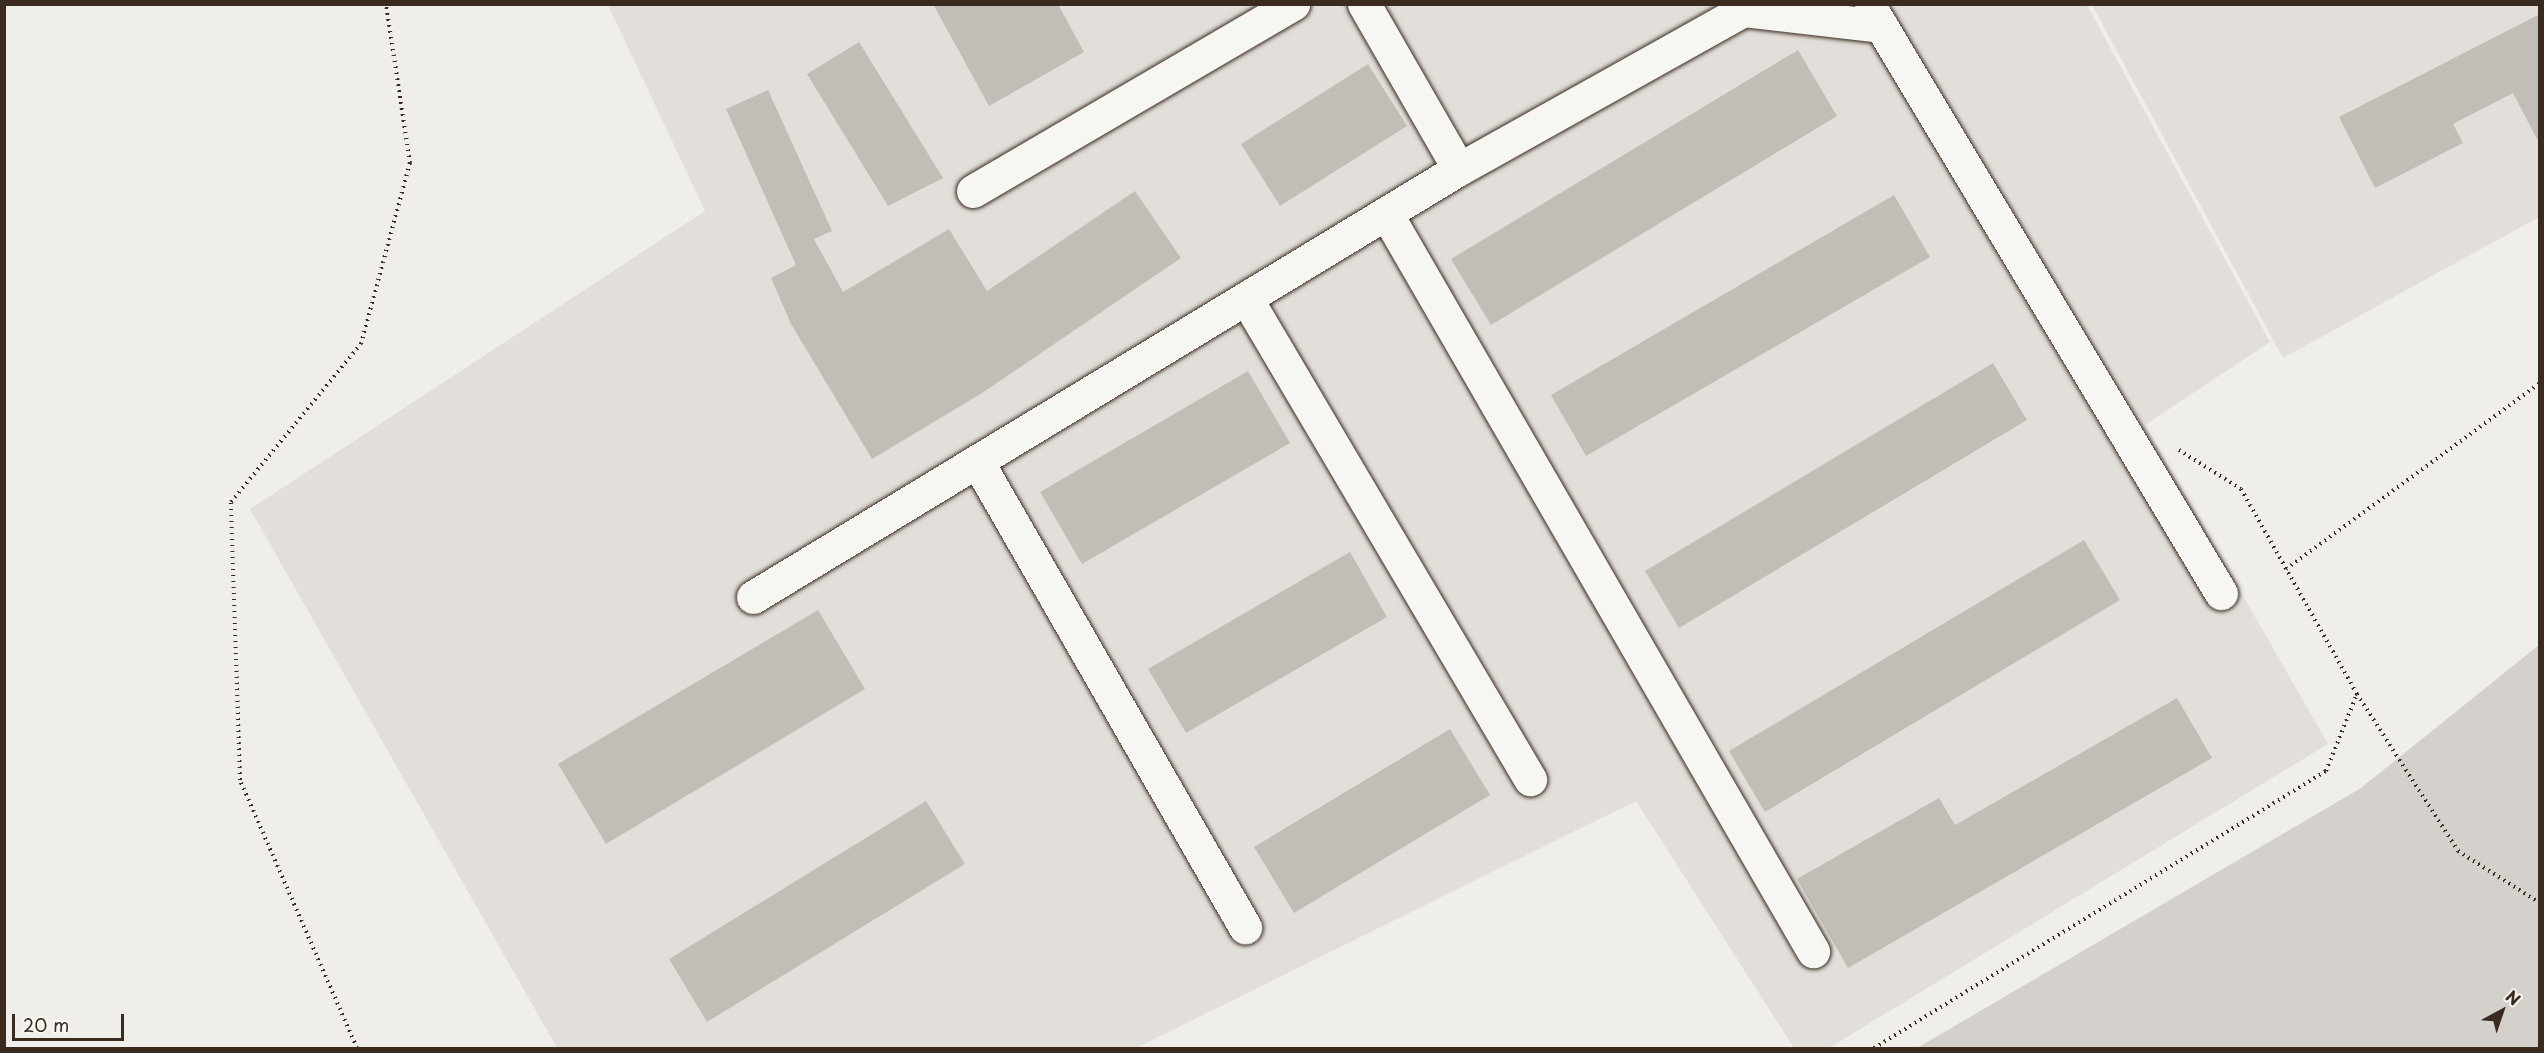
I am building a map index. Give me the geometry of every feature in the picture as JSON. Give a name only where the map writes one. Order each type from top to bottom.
[{"type":"lane","points":[[973,191],[1293,4]]},
{"type":"lane","points":[[1364,4],[1460,169]]},
{"type":"lane","points":[[753,597],[1460,169],[1743,10],[1875,15],[2221,592]]},
{"type":"lane","points":[[1386,213],[1813,951]]},
{"type":"lane","points":[[1246,298],[1530,779]]},
{"type":"lane","points":[[977,461],[1245,927]]},
{"type":"path","points":[[357,1048],[240,780],[231,502],[361,344],[410,163],[386,4]]},
{"type":"path","points":[[2286,569],[2540,383]]},
{"type":"path","points":[[2132,444],[2174,447],[2241,489],[2357,694],[2458,851],[2540,903]]},
{"type":"path","points":[[1874,1048],[2326,771],[2357,694]]},
{"type":"shaded area","points":[[608,5],[2087,5],[2270,342],[2145,425],[2328,744],[1829,1048],[1794,1048],[1636,801],[1136,1048],[557,1048],[250,509],[705,211]]},
{"type":"shaded area","points":[[2092,5],[2539,5],[2539,217],[2283,358]]},
{"type":"shaded area","points":[[2539,645],[2539,1048],[1917,1048],[2361,788]]},
{"type":"building","points":[[933,4],[1058,4],[1084,52],[989,106]]},
{"type":"building","points":[[2540,14],[2540,145],[2513,93],[2453,124],[2463,143],[2375,188],[2339,117]]},
{"type":"building","points":[[859,42],[943,178],[888,206],[807,74]]},
{"type":"building","points":[[1798,50],[1837,116],[1491,325],[1451,259]]},
{"type":"building","points":[[1368,64],[1407,126],[1280,206],[1241,144]]},
{"type":"building","points":[[768,90],[832,231],[814,239],[843,292],[949,229],[987,291],[1135,191],[1181,258],[982,393],[872,459],[791,324],[771,278],[796,265],[726,109]]},
{"type":"building","points":[[1894,195],[1930,257],[1586,456],[1551,395]]},
{"type":"building","points":[[1993,363],[2027,420],[1679,628],[1645,571]]},
{"type":"building","points":[[1248,371],[1290,443],[1082,564],[1040,492]]},
{"type":"building","points":[[2084,540],[2120,600],[1765,812],[1729,751]]},
{"type":"building","points":[[1350,552],[1387,617],[1186,733],[1148,669]]},
{"type":"building","points":[[818,610],[865,689],[606,844],[558,764]]},
{"type":"building","points":[[2177,698],[2212,758],[1848,968],[1797,879],[1939,798],[1955,825]]},
{"type":"building","points":[[1450,729],[1490,795],[1294,913],[1254,847]]},
{"type":"building","points":[[926,801],[965,864],[707,1022],[669,959]]}]
